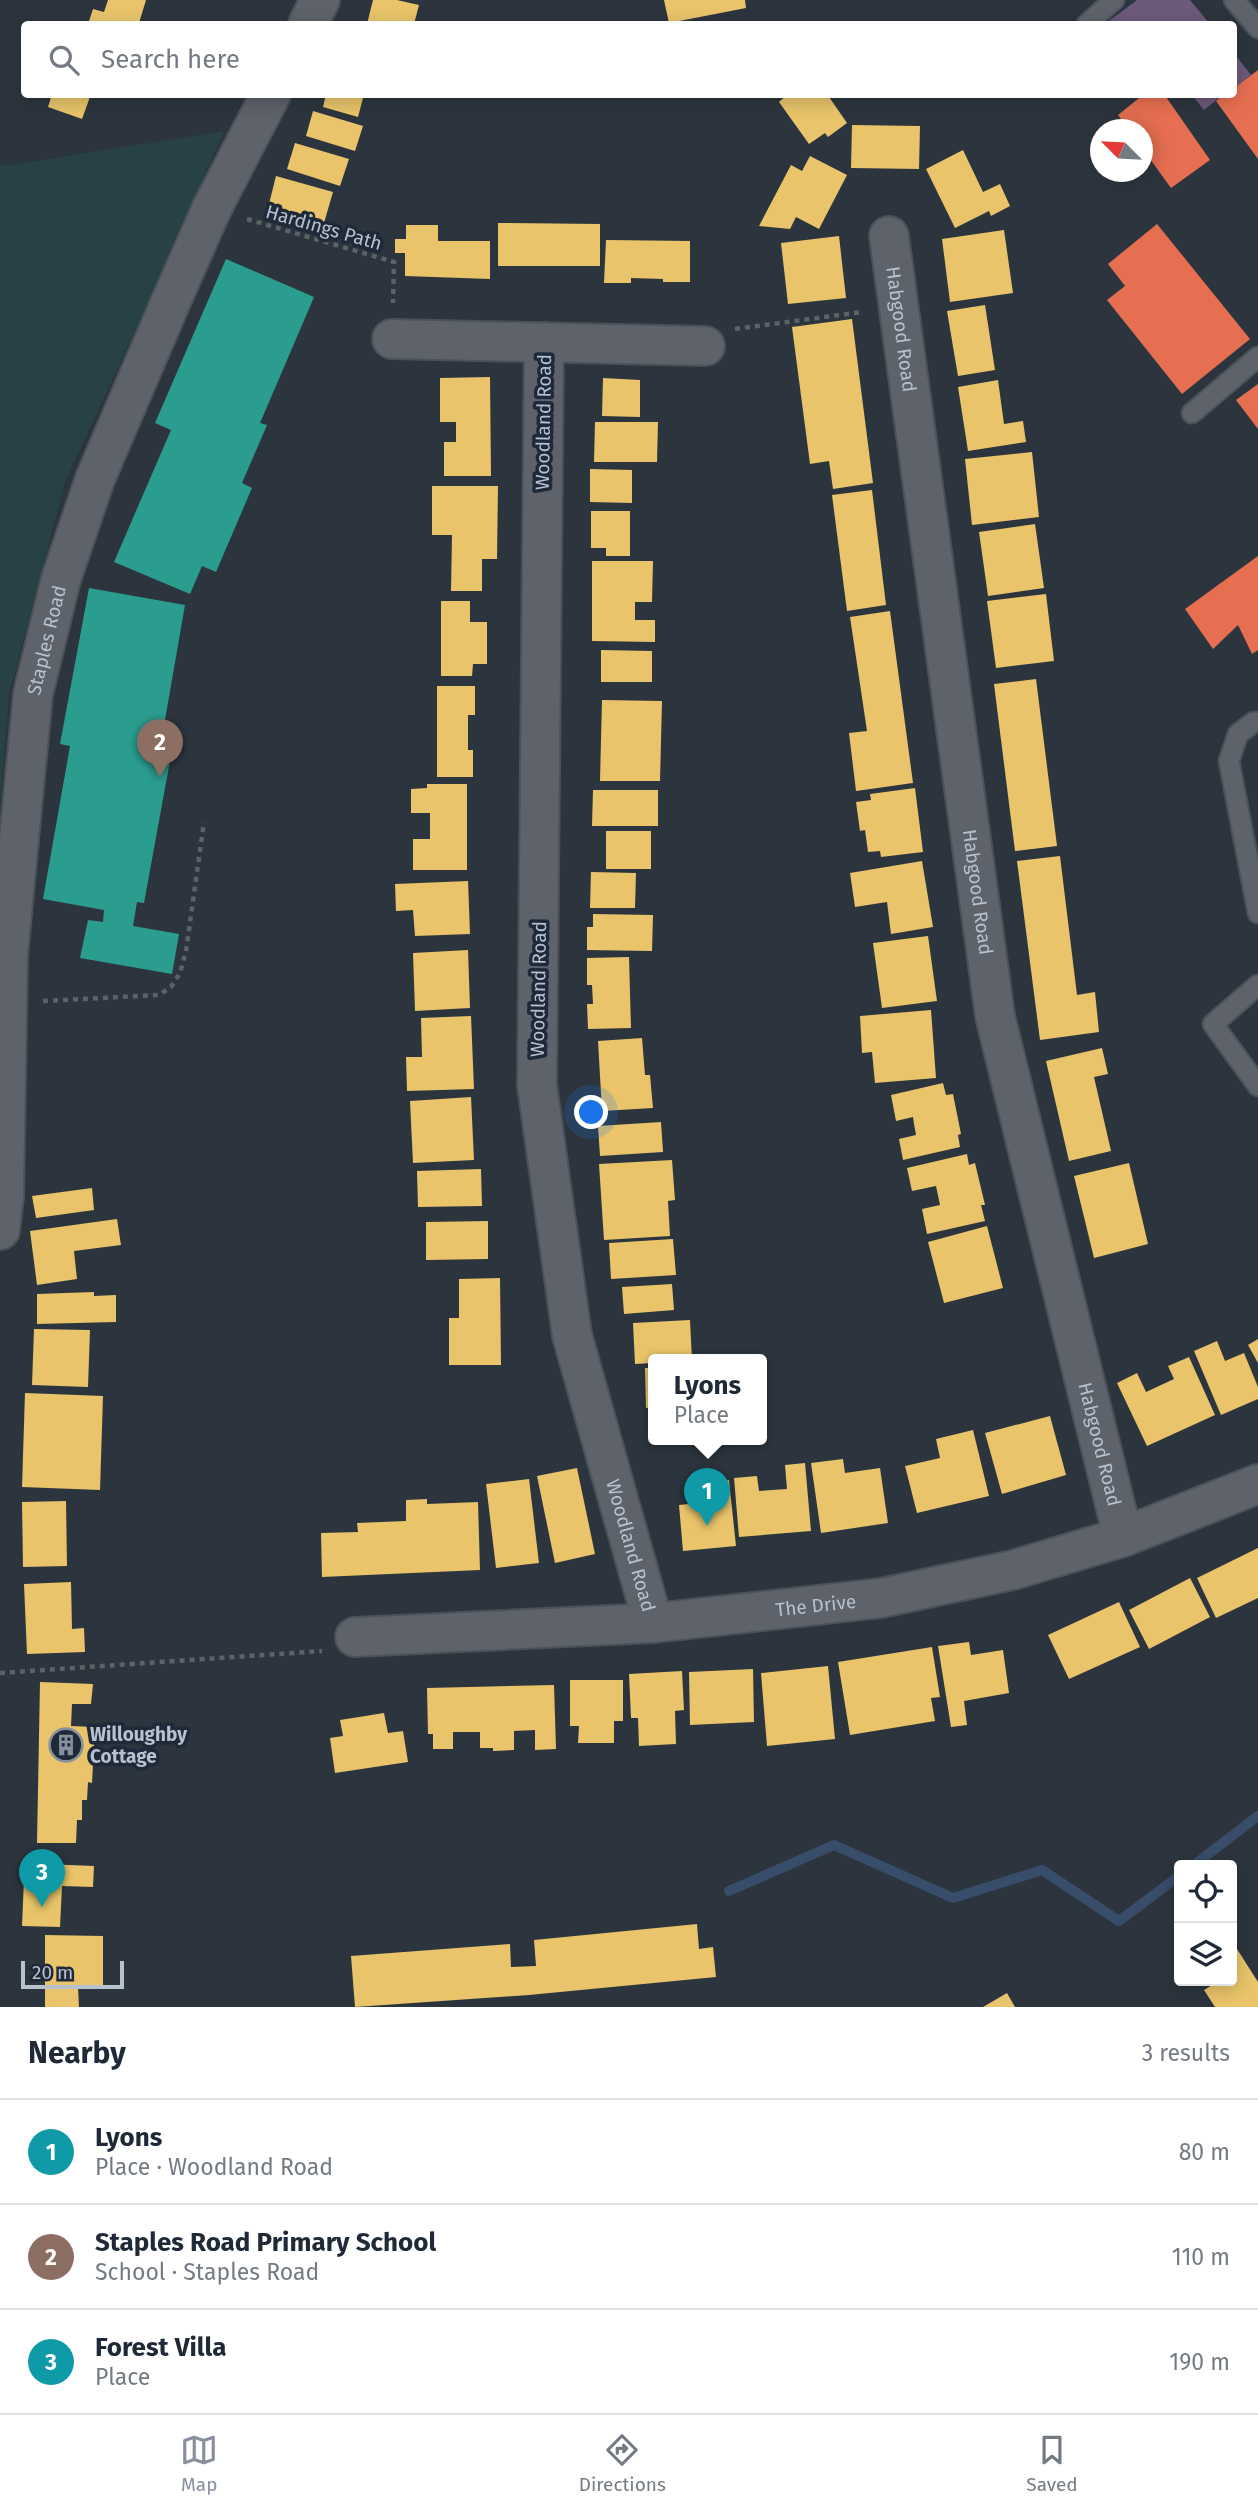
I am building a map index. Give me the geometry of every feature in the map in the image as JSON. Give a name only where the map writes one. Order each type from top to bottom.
[{"type":"street","points":[[310,21],[320,0]]},
{"type":"street","name":"Staples Road","points":[[0,1230],[4,1196],[9,942],[33,694],[61,579],[95,479],[212,208],[269,98]]},
{"type":"street","name":"Habgood Road","points":[[889,236],[995,1016],[1123,1537]]},
{"type":"street","points":[[392,339],[705,346]]},
{"type":"street","name":"Woodland Road","points":[[544,342],[537,1085],[572,1335],[653,1623]]},
{"type":"street","name":"The Drive","points":[[355,1637],[653,1623],[881,1598],[1013,1570],[1123,1537],[1258,1484]]},
{"type":"lane","points":[[1090,21],[1114,0]]},
{"type":"lane","points":[[1234,0],[1258,29]]},
{"type":"lane","points":[[1192,413],[1258,357]]},
{"type":"lane","points":[[1258,722],[1238,734],[1228,761],[1258,913]]},
{"type":"lane","points":[[1258,985],[1213,1024],[1258,1086]]},
{"type":"path","name":"Hardings Path","points":[[212,208],[394,262],[392,339]]},
{"type":"path","points":[[705,346],[702,334],[897,307]]},
{"type":"path","points":[[8,1003],[159,995],[171,987],[180,972],[186,951],[204,822]]},
{"type":"path","points":[[0,1674],[322,1651],[355,1637]]},
{"type":"green space","points":[[224,131],[152,295],[66,479],[9,694],[0,809],[0,164],[5,166]]},
{"type":"building: Homes","points":[[108,0],[146,0],[140,21],[89,21],[93,9],[104,12]]},
{"type":"building: Homes","points":[[373,0],[397,0],[419,5],[415,21],[368,21]]},
{"type":"building: Homes","points":[[664,0],[745,0],[746,8],[669,21]]},
{"type":"building: Homes","points":[[51,98],[90,98],[82,119],[48,107]]},
{"type":"building: Homes","points":[[325,98],[363,98],[358,117],[323,107]]},
{"type":"building: Homes","points":[[784,98],[830,98],[847,123],[828,137],[825,133],[809,144],[779,102]]},
{"type":"building: Homes","points":[[313,111],[363,126],[355,151],[306,136]]},
{"type":"building: Homes","points":[[852,125],[920,126],[919,169],[851,168]]},
{"type":"building: Homes","points":[[295,143],[349,159],[340,186],[287,169]]},
{"type":"building: Homes","points":[[963,150],[983,192],[1000,184],[1010,206],[991,216],[989,211],[955,228],[926,169]]},
{"type":"building: Homes","points":[[810,156],[847,175],[819,229],[796,217],[790,229],[759,226],[791,165],[802,171]]},
{"type":"building: Homes","points":[[276,176],[333,192],[324,223],[268,208]]},
{"type":"building: Homes","points":[[498,223],[600,224],[600,266],[498,266]]},
{"type":"building: Homes","points":[[406,225],[438,225],[438,241],[490,241],[490,279],[405,276],[405,253],[395,253],[395,239],[406,239]]},
{"type":"building: Homes","points":[[1004,230],[1013,293],[950,302],[942,239]]},
{"type":"building: Homes","points":[[839,236],[846,298],[788,304],[781,243]]},
{"type":"building: Homes","points":[[606,240],[690,241],[690,282],[631,278],[631,283],[604,283]]},
{"type":"building: Homes","points":[[985,305],[995,370],[958,376],[947,311]]},
{"type":"building: Homes","points":[[852,319],[873,483],[833,489],[829,461],[810,464],[792,327]]},
{"type":"building: Homes","points":[[490,377],[491,476],[444,476],[444,442],[456,442],[456,422],[440,422],[440,378]]},
{"type":"building: Homes","points":[[603,378],[640,380],[640,417],[602,416]]},
{"type":"building: Homes","points":[[998,380],[1004,424],[1023,421],[1026,442],[968,451],[958,387]]},
{"type":"building: Homes","points":[[595,422],[658,422],[657,462],[594,462]]},
{"type":"building: Homes","points":[[1032,452],[1039,517],[972,525],[965,459]]},
{"type":"building: Homes","points":[[590,469],[632,470],[632,503],[590,502]]},
{"type":"building: Homes","points":[[432,486],[498,486],[497,559],[482,559],[482,591],[451,591],[452,535],[432,535]]},
{"type":"building: Homes","points":[[872,490],[886,605],[847,611],[832,495]]},
{"type":"building: Homes","points":[[591,511],[630,511],[630,556],[606,556],[606,548],[591,548]]},
{"type":"building: Homes","points":[[1035,524],[1044,588],[988,596],[979,532]]},
{"type":"building: Homes","points":[[592,561],[653,561],[652,602],[635,602],[635,620],[655,620],[655,642],[592,641]]},
{"type":"building: Homes","points":[[1046,594],[1054,661],[996,668],[987,601]]},
{"type":"building: Homes","points":[[441,601],[470,601],[470,622],[487,622],[487,664],[473,664],[472,676],[441,676]]},
{"type":"building: Homes","points":[[890,611],[913,783],[856,791],[849,733],[867,731],[850,617]]},
{"type":"building: Homes","points":[[601,650],[652,651],[652,682],[601,682]]},
{"type":"building: Homes","points":[[1036,679],[1057,846],[1015,851],[994,684]]},
{"type":"building: Homes","points":[[437,686],[475,686],[475,715],[468,715],[468,750],[473,750],[473,777],[437,777]]},
{"type":"building: Homes","points":[[602,700],[662,701],[660,781],[600,781]]},
{"type":"building: Homes","points":[[427,784],[467,784],[467,870],[413,870],[413,839],[430,839],[430,813],[411,813],[411,789],[427,788]]},
{"type":"building: Homes","points":[[915,788],[923,852],[881,857],[880,851],[868,852],[865,830],[860,831],[856,802],[871,800],[870,794]]},
{"type":"building: Homes","points":[[593,790],[658,790],[658,826],[592,826]]},
{"type":"building: Homes","points":[[606,831],[651,831],[651,869],[606,869]]},
{"type":"building: Homes","points":[[1060,856],[1077,995],[1095,992],[1099,1032],[1040,1040],[1017,861]]},
{"type":"building: Homes","points":[[922,861],[933,927],[891,934],[887,902],[855,907],[850,873]]},
{"type":"building: Homes","points":[[591,872],[636,873],[635,908],[590,908]]},
{"type":"building: Homes","points":[[468,881],[470,934],[415,936],[413,910],[396,911],[395,884]]},
{"type":"building: Homes","points":[[593,914],[653,915],[652,951],[587,950],[587,927],[593,927]]},
{"type":"building: Homes","points":[[928,936],[937,1001],[882,1008],[873,943]]},
{"type":"building: Homes","points":[[468,950],[470,1008],[415,1011],[413,953]]},
{"type":"building: Homes","points":[[629,957],[631,1028],[588,1029],[587,1004],[593,1004],[592,985],[587,985],[587,958]]},
{"type":"building: Homes","points":[[931,1010],[936,1078],[875,1083],[872,1052],[862,1053],[860,1016]]},
{"type":"building: Homes","points":[[471,1016],[474,1089],[407,1091],[406,1057],[422,1057],[421,1018]]},
{"type":"building: Homes","points":[[642,1038],[645,1075],[650,1075],[653,1108],[602,1111],[598,1041]]},
{"type":"building: Homes","points":[[1102,1048],[1108,1074],[1094,1077],[1111,1151],[1069,1161],[1046,1061]]},
{"type":"building: Homes","points":[[943,1083],[946,1095],[953,1094],[961,1134],[958,1135],[960,1147],[903,1160],[899,1139],[916,1135],[913,1117],[896,1121],[891,1095]]},
{"type":"building: Homes","points":[[471,1097],[474,1160],[413,1163],[410,1101]]},
{"type":"building: Homes","points":[[661,1122],[663,1152],[600,1156],[598,1126]]},
{"type":"building: Homes","points":[[967,1154],[969,1165],[975,1163],[985,1205],[981,1205],[985,1221],[927,1234],[922,1209],[940,1205],[936,1186],[912,1191],[907,1168]]},
{"type":"building: Homes","points":[[672,1160],[675,1200],[668,1201],[670,1236],[604,1240],[599,1164]]},
{"type":"building: Homes","points":[[1129,1163],[1148,1244],[1094,1258],[1074,1176]]},
{"type":"building: Homes","points":[[481,1169],[482,1206],[418,1207],[417,1171]]},
{"type":"building: Homes","points":[[92,1188],[94,1210],[36,1218],[32,1196]]},
{"type":"building: Homes","points":[[117,1219],[121,1245],[74,1251],[77,1279],[37,1285],[30,1231]]},
{"type":"building: Homes","points":[[488,1221],[488,1259],[426,1260],[426,1222]]},
{"type":"building: Homes","points":[[987,1226],[1003,1288],[944,1303],[928,1242]]},
{"type":"building: Homes","points":[[673,1239],[676,1275],[611,1279],[609,1243]]},
{"type":"building: Homes","points":[[500,1278],[501,1365],[449,1365],[449,1318],[459,1318],[459,1279]]},
{"type":"building: Homes","points":[[672,1284],[674,1310],[624,1314],[622,1287]]},
{"type":"building: Homes","points":[[94,1292],[94,1296],[116,1295],[116,1322],[37,1324],[37,1294]]},
{"type":"building: Homes","points":[[690,1320],[692,1354],[648,1354],[648,1363],[635,1364],[633,1323]]},
{"type":"building: Homes","points":[[34,1329],[90,1330],[88,1387],[32,1385]]},
{"type":"building: Homes","points":[[1258,1339],[1258,1363],[1248,1345]]},
{"type":"building: Homes","points":[[1217,1341],[1225,1361],[1244,1353],[1258,1387],[1258,1399],[1221,1415],[1194,1351]]},
{"type":"building: Homes","points":[[1189,1357],[1215,1415],[1147,1446],[1117,1383],[1137,1373],[1146,1392],[1174,1379],[1168,1366]]},
{"type":"building: Homes","points":[[645,1368],[648,1368],[648,1408]]},
{"type":"building: Homes","points":[[25,1393],[103,1396],[100,1490],[22,1487]]},
{"type":"building: Homes","points":[[1050,1416],[1066,1475],[1002,1494],[985,1433]]},
{"type":"building: Homes","points":[[973,1430],[989,1496],[917,1513],[905,1466],[940,1458],[936,1439]]},
{"type":"building: Homes","points":[[843,1459],[845,1473],[880,1468],[888,1523],[821,1533],[811,1463]]},
{"type":"building: Homes","points":[[805,1463],[811,1531],[739,1537],[734,1478],[757,1476],[759,1491],[787,1489],[785,1465]]},
{"type":"building: Homes","points":[[577,1468],[595,1554],[555,1563],[537,1476]]},
{"type":"building: Homes","points":[[529,1479],[539,1563],[496,1568],[486,1484]]},
{"type":"building: Homes","points":[[729,1480],[736,1546],[683,1551],[679,1505],[707,1502],[705,1482]]},
{"type":"building: Homes","points":[[427,1499],[427,1504],[478,1502],[480,1570],[322,1577],[321,1533],[358,1532],[357,1523],[406,1521],[406,1500]]},
{"type":"building: Homes","points":[[66,1501],[67,1566],[23,1567],[22,1502]]},
{"type":"building: Homes","points":[[1258,1548],[1258,1598],[1216,1618],[1197,1578]]},
{"type":"building: Homes","points":[[1190,1578],[1210,1617],[1149,1649],[1129,1610]]},
{"type":"building: Homes","points":[[71,1582],[72,1629],[84,1628],[85,1652],[27,1654],[24,1584]]},
{"type":"building: Homes","points":[[1119,1602],[1140,1647],[1069,1679],[1048,1635]]},
{"type":"building: Homes","points":[[969,1642],[971,1655],[1003,1650],[1009,1693],[964,1701],[967,1725],[951,1727],[938,1646]]},
{"type":"building: Homes","points":[[932,1647],[940,1697],[931,1698],[935,1721],[850,1735],[838,1662]]},
{"type":"building: Homes","points":[[828,1666],[835,1739],[767,1746],[761,1673]]},
{"type":"building: Homes","points":[[753,1669],[754,1722],[690,1725],[689,1672]]},
{"type":"building: Homes","points":[[682,1671],[684,1710],[675,1711],[676,1744],[639,1746],[638,1718],[631,1718],[629,1674]]},
{"type":"building: Homes","points":[[570,1680],[623,1680],[623,1721],[614,1721],[614,1743],[578,1743],[579,1726],[570,1726]]},
{"type":"building: Homes","points":[[40,1682],[93,1684],[91,1704],[72,1704],[71,1726],[95,1727],[92,1783],[88,1782],[87,1800],[82,1800],[82,1820],[77,1820],[76,1843],[37,1843]]},
{"type":"building: Homes","points":[[554,1685],[556,1749],[535,1750],[535,1730],[514,1731],[514,1750],[493,1751],[493,1748],[480,1748],[480,1732],[453,1732],[453,1749],[433,1749],[433,1734],[428,1734],[427,1688]]},
{"type":"building: Homes","points":[[384,1713],[388,1733],[403,1731],[408,1762],[335,1773],[330,1738],[343,1736],[340,1720]]},
{"type":"building: Homes","points":[[44,1864],[94,1866],[93,1887],[62,1886],[60,1927],[22,1926],[24,1879],[43,1880]]},
{"type":"building: Homes","points":[[697,1924],[699,1949],[713,1947],[716,1977],[529,1995],[355,2007],[351,1956],[510,1944],[511,1967],[536,1966],[534,1940]]},
{"type":"building: Homes","points":[[45,1935],[103,1936],[103,1987],[78,1987],[79,2007],[45,2007]]},
{"type":"building: Homes","points":[[1237,1949],[1258,1982],[1258,2007],[1215,2007],[1204,1990],[1211,1986],[1237,1986]]},
{"type":"building: Homes","points":[[1007,1993],[1015,2007],[983,2007]]},
{"type":"building: Shops","points":[[1258,70],[1258,159],[1216,101],[1220,98],[1237,98],[1237,86]]},
{"type":"building: Shops","points":[[1139,98],[1167,98],[1210,160],[1171,188],[1153,163],[1153,119],[1121,119],[1118,115]]},
{"type":"building: Shops","points":[[1157,224],[1250,339],[1182,394],[1107,300],[1125,286],[1108,264]]},
{"type":"building: Shops","points":[[1258,384],[1258,429],[1236,400]]},
{"type":"building: Shops","points":[[1258,556],[1258,650],[1252,654],[1238,625],[1213,649],[1185,609]]},
{"type":"building: Offices","points":[[1137,0],[1190,0],[1208,21],[1109,21]]},
{"type":"building: Offices","points":[[1237,57],[1251,75],[1237,86]]},
{"type":"building: Offices","points":[[1194,98],[1219,98],[1204,110]]},
{"type":"building: Schools","points":[[226,259],[314,297],[260,423],[267,425],[242,483],[252,488],[216,572],[202,566],[190,594],[114,562],[171,430],[155,423]]},
{"type":"building: Schools","points":[[89,588],[185,605],[162,737],[174,739],[144,903],[137,902],[133,926],[179,934],[172,974],[80,958],[88,920],[103,922],[104,910],[43,899],[70,746],[60,744]]},
{"type":"waterway","points":[[1201,1860],[1258,1816]]},
{"type":"waterway","points":[[729,1891],[834,1845],[953,1898],[1042,1870],[1119,1921],[1174,1880]]},
{"type":"place","name":"Staples Road Primary School","points":[[160,777]]},
{"type":"place","name":"Lyons","points":[[707,1526]]},
{"type":"place","name":"Willoughby Cottage","points":[[66,1745]]},
{"type":"place","name":"Forest Villa","points":[[42,1907]]}]
